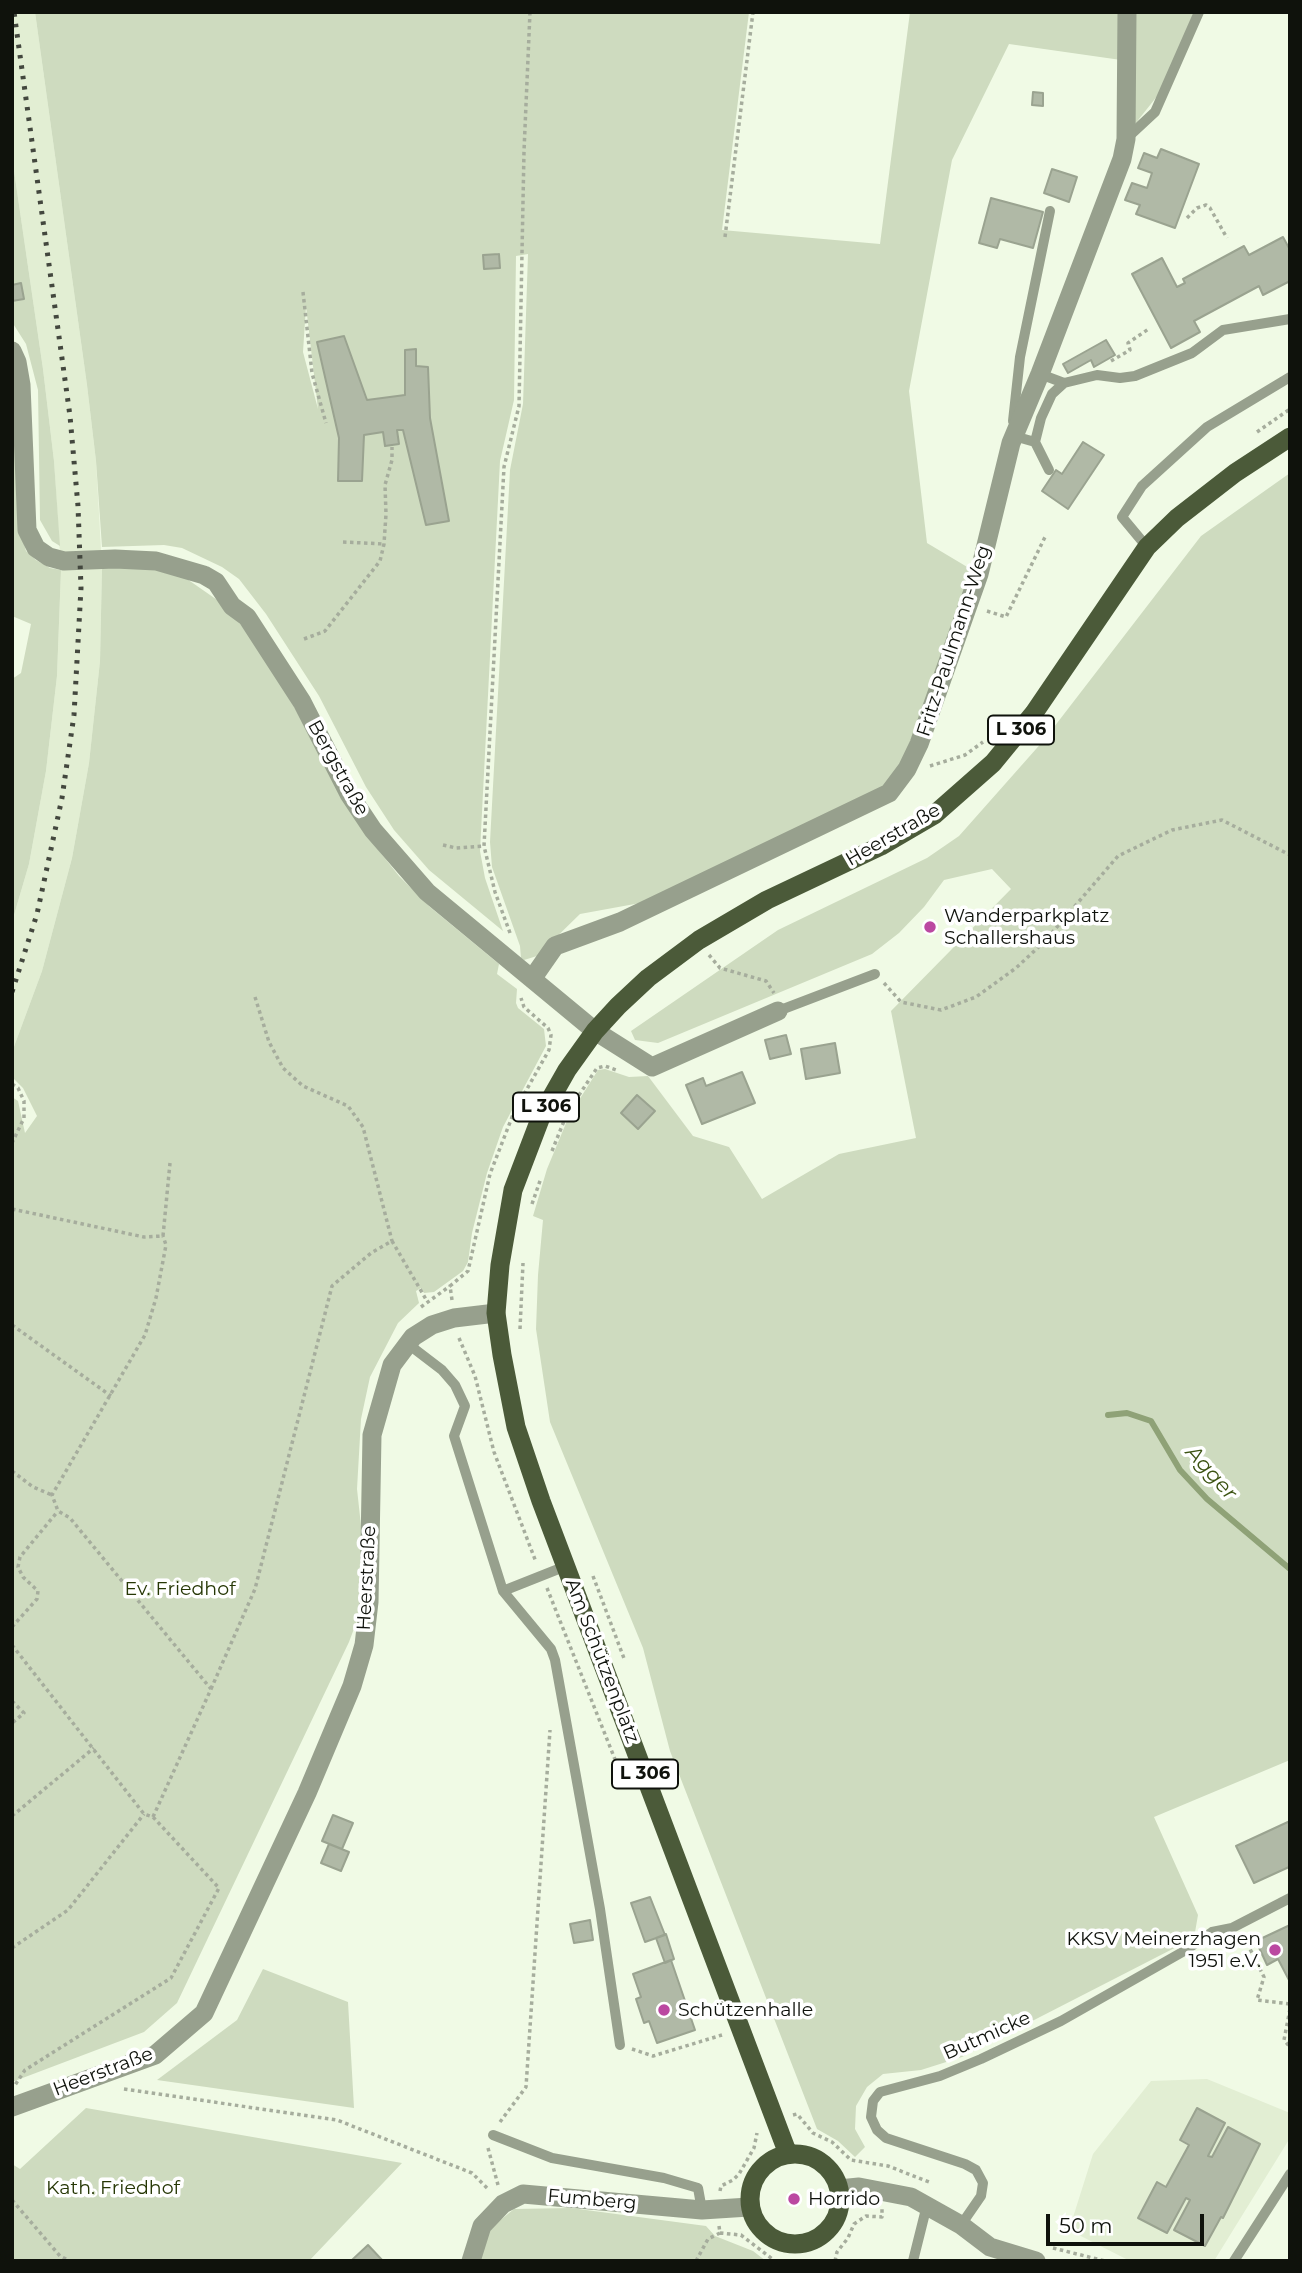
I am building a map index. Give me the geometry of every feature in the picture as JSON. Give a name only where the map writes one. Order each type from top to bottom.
[{"type":"main road","name":"Heerstraße","points":[[496,1313],[507,1216],[522,1160],[542,1114],[567,1070],[595,1031],[648,978],[699,940],[767,900],[892,840],[934,814],[993,763],[1034,713],[1147,547],[1177,518],[1235,473],[1290,437]]},
{"type":"main road","name":"Am Schützenplatz","points":[[496,1313],[516,1427],[565,1566],[782,2118]]},
{"type":"main road","name":"L 306","points":[[782,2118],[788,2154]]},
{"type":"main road","points":[[788,2154],[802,2154],[826,2165],[835,2176],[839,2189],[837,2217],[807,2252],[776,2241],[764,2233],[754,2221],[750,2192],[754,2178],[768,2162],[788,2154]]},
{"type":"street","name":"Fritz-Paulmann-Weg","points":[[532,979],[555,946],[620,922],[889,793],[907,769],[919,744],[979,575],[1012,439],[1040,374],[1122,159],[1126,139],[1128,12]]},
{"type":"street","name":"Bergstraße","points":[[12,351],[21,385],[27,530],[30,539],[42,554],[64,561],[156,561],[204,575],[216,582],[232,606],[247,617],[295,690],[349,794],[373,830],[427,892],[595,1031]]},
{"type":"street","points":[[595,1031],[652,1067],[781,1010]]},
{"type":"street","name":"Heerstraße","points":[[12,2107],[155,2055],[204,2013],[307,1793],[352,1686],[364,1645],[369,1602],[372,1435],[392,1365],[413,1338],[432,1325],[454,1318],[496,1313]]},
{"type":"street","points":[[839,2189],[859,2187],[911,2197],[961,2225],[990,2247],[1036,2261]]},
{"type":"street","name":"Fumberg","points":[[503,2204],[523,2194],[709,2210],[750,2207]]},
{"type":"street","points":[[471,2261],[482,2226],[503,2204]]},
{"type":"lane","points":[[1126,139],[1155,111],[1199,12]]},
{"type":"lane","points":[[1035,442],[1012,439],[1020,357],[1051,211]]},
{"type":"lane","points":[[1049,470],[1035,442],[1041,418],[1052,394],[1064,383],[1097,375],[1119,378],[1135,376],[1192,353],[1223,330],[1290,319]]},
{"type":"lane","points":[[1040,374],[1064,383]]},
{"type":"lane","points":[[1147,547],[1122,517],[1142,486],[1207,427],[1290,377]]},
{"type":"lane","points":[[781,1010],[875,974]]},
{"type":"lane","points":[[408,1344],[442,1370],[455,1385],[465,1406],[454,1436],[503,1591],[551,1649],[555,1660],[600,1909],[620,2045]]},
{"type":"lane","points":[[503,1591],[565,1566]]},
{"type":"lane","name":"Butmicke","points":[[961,2225],[981,2196],[983,2183],[975,2170],[965,2164],[886,2138],[877,2130],[870,2117],[873,2101],[880,2092],[940,2076],[981,2059],[1060,2021],[1186,1950],[1212,1932],[1232,1928],[1290,1898]]},
{"type":"lane","points":[[493,2135],[552,2158],[664,2178],[698,2188],[709,2210]]},
{"type":"lane","points":[[1234,2261],[1290,2174]]},
{"type":"lane","points":[[912,2261],[927,2204]]},
{"type":"path","points":[[514,965],[518,954],[495,892],[484,846],[504,467],[519,406],[524,151],[530,12]]},
{"type":"path","points":[[725,237],[753,12]]},
{"type":"path","points":[[1188,218],[1197,208],[1206,205],[1227,238]]},
{"type":"path","points":[[303,292],[312,373],[326,423]]},
{"type":"path","points":[[1097,375],[1114,358],[1130,350],[1128,343],[1150,328]]},
{"type":"path","points":[[303,639],[326,631],[380,561],[386,514],[384,485],[392,460],[392,447]]},
{"type":"path","points":[[968,606],[1006,617],[1046,535]]},
{"type":"path","points":[[343,542],[384,544]]},
{"type":"path","points":[[875,974],[901,1002],[942,1010],[976,997],[1016,968],[1044,942],[1118,856],[1172,830],[1222,820],[1290,855]]},
{"type":"path","points":[[443,845],[456,848],[484,846]]},
{"type":"path","points":[[699,940],[720,968],[766,981],[781,1010]]},
{"type":"path","points":[[454,1318],[450,1286],[468,1271],[490,1174],[514,1112],[549,1050],[551,1035],[548,1028],[522,1003],[523,989],[532,979]]},
{"type":"path","points":[[255,997],[269,1042],[283,1068],[303,1086],[348,1107],[363,1127],[392,1241],[427,1301]]},
{"type":"path","points":[[549,1158],[567,1114],[597,1068],[605,1066],[629,1075],[652,1067]]},
{"type":"path","points":[[12,1084],[18,1088],[24,1101],[24,1118],[12,1143]]},
{"type":"path","points":[[52,1495],[145,1335],[156,1298],[166,1245],[163,1236],[170,1163]]},
{"type":"path","points":[[532,1206],[544,1169]]},
{"type":"path","points":[[12,1209],[144,1237],[163,1236]]},
{"type":"path","points":[[153,1818],[255,1589],[332,1286],[372,1253],[392,1241]]},
{"type":"path","points":[[522,1341],[519,1317],[523,1256]]},
{"type":"path","points":[[12,1325],[111,1396]]},
{"type":"path","points":[[12,1471],[33,1487],[52,1495],[58,1511],[70,1518],[211,1689]]},
{"type":"path","points":[[12,1627],[37,1599],[38,1591],[23,1577],[18,1567],[20,1557],[58,1511]]},
{"type":"path","points":[[593,1575],[626,1664]]},
{"type":"path","points":[[12,1645],[145,1814],[153,1818],[219,1888],[171,1978],[25,2070],[12,2090]]},
{"type":"path","points":[[12,1701],[24,1713],[12,1723]]},
{"type":"path","points":[[503,2204],[488,2146],[499,2123],[526,2087],[551,1729]]},
{"type":"path","points":[[12,1816],[94,1748]]},
{"type":"path","points":[[12,1948],[68,1910],[145,1814]]},
{"type":"path","points":[[1252,1952],[1264,1977],[1257,2000],[1290,2006],[1284,2040],[1290,2047]]},
{"type":"path","points":[[620,2045],[653,2056],[724,2035]]},
{"type":"path","points":[[121,2088],[337,2120],[472,2173],[503,2204]]},
{"type":"path","points":[[793,2105],[813,2133],[832,2142],[851,2160],[888,2166]]},
{"type":"path","points":[[782,2118],[797,2114]]},
{"type":"path","points":[[720,2233],[709,2210],[721,2186],[739,2174],[754,2148],[758,2135],[755,2126]]},
{"type":"path","points":[[12,2200],[60,2256],[70,2261]]},
{"type":"path","points":[[835,2261],[837,2252],[848,2238],[854,2224],[866,2216],[882,2217],[883,2208]]},
{"type":"path","points":[[696,2261],[708,2239],[720,2233],[741,2235],[775,2261]]},
{"type":"shaded area","points":[[12,12],[35,12],[87,385],[96,461],[102,567],[100,661],[89,763],[72,858],[42,971],[12,1052],[12,922],[29,864],[46,771],[57,676],[61,570],[54,461],[12,157]]},
{"type":"shaded area","points":[[1207,2079],[1290,2113],[1290,2138],[1214,2261],[1130,2261],[1069,2230],[1093,2154],[1151,2081]]},
{"type":"green space","points":[[35,12],[749,12],[722,230],[880,244],[910,12],[1194,12],[1162,90],[1135,124],[1128,61],[1009,44],[952,160],[909,391],[927,543],[979,574],[889,793],[673,897],[580,914],[537,956],[524,960],[521,958],[520,946],[492,867],[490,842],[510,470],[523,404],[528,254],[516,256],[514,400],[500,461],[480,851],[485,878],[503,931],[429,870],[394,830],[366,787],[319,696],[266,614],[239,579],[222,567],[182,548],[164,545],[102,547],[87,385]],"holes":[[[306,306],[318,409],[303,352]]]},
{"type":"green space","points":[[12,157],[43,369],[54,461],[60,546],[52,541],[40,520],[38,390],[26,344],[12,322]]},
{"type":"green space","points":[[12,375],[22,536],[26,551],[36,560],[50,568],[61,570],[57,676],[46,771],[29,864],[12,922],[12,679],[21,673],[31,624],[12,616]]},
{"type":"green space","points":[[1290,473],[1290,1760],[1154,1817],[1198,1915],[1194,1938],[962,2057],[921,2070],[883,2074],[867,2087],[856,2106],[855,2129],[865,2147],[855,2157],[838,2141],[817,2129],[670,1751],[643,1648],[550,1422],[536,1329],[543,1220],[533,1216],[547,1169],[569,1116],[598,1070],[605,1069],[629,1077],[648,1076],[693,1136],[729,1147],[762,1199],[839,1154],[916,1138],[891,1011],[1011,889],[992,869],[944,880],[924,907],[899,933],[872,954],[658,1043],[635,1040],[631,1031],[778,930],[927,858],[959,836],[1044,740],[1201,536]]},
{"type":"green space","name":"Ev. Friedhof","points":[[102,567],[152,568],[187,579],[223,604],[276,675],[368,837],[399,876],[430,907],[499,964],[497,974],[517,989],[518,1008],[544,1029],[546,1046],[503,1127],[487,1173],[472,1233],[468,1262],[463,1271],[434,1292],[424,1293],[421,1288],[416,1291],[419,1303],[398,1323],[370,1377],[361,1419],[357,1489],[364,1553],[361,1610],[349,1642],[177,2003],[144,2032],[12,2082],[12,1097],[18,1101],[25,1133],[37,1116],[23,1088],[12,1077],[12,1052],[42,971],[72,858],[89,763],[100,661]]},
{"type":"green space","points":[[263,1969],[348,2002],[354,2108],[157,2080],[237,2020]]},
{"type":"green space","name":"Kath. Friedhof","points":[[86,2108],[402,2163],[309,2261],[12,2261],[12,2164],[20,2169]]},
{"type":"green space","points":[[571,2208],[706,2226],[715,2236],[753,2251],[766,2261],[479,2261],[487,2231],[514,2209]]},
{"type":"building","points":[[1033,92],[1043,93],[1043,106],[1032,105]]},
{"type":"building","points":[[1161,149],[1199,164],[1175,228],[1136,214],[1140,205],[1125,200],[1132,183],[1147,188],[1152,173],[1138,168],[1144,153],[1157,158]]},
{"type":"building","points":[[1052,169],[1077,177],[1069,202],[1044,193]]},
{"type":"building","points":[[991,198],[1043,212],[1033,248],[1000,239],[997,248],[979,243]]},
{"type":"building","points":[[1283,237],[1290,250],[1290,281],[1263,295],[1259,286],[1194,321],[1200,332],[1171,348],[1132,274],[1162,258],[1177,287],[1185,283],[1183,279],[1244,246],[1249,255]]},
{"type":"building","points":[[499,254],[500,268],[484,269],[483,255]]},
{"type":"building","points":[[21,283],[24,299],[12,301],[12,285]]},
{"type":"building","points":[[344,336],[367,400],[405,395],[405,350],[416,349],[416,366],[428,367],[430,418],[449,521],[426,525],[403,430],[397,430],[399,444],[385,446],[383,432],[364,435],[362,481],[338,481],[339,438],[317,342]]},
{"type":"building","points":[[1106,340],[1115,355],[1094,367],[1091,360],[1068,373],[1063,364]]},
{"type":"building","points":[[1083,442],[1104,455],[1068,509],[1042,491],[1056,470],[1062,474]]},
{"type":"building","points":[[786,1035],[791,1054],[770,1059],[765,1040]]},
{"type":"building","points":[[835,1043],[840,1073],[806,1079],[801,1049]]},
{"type":"building","points":[[742,1072],[755,1103],[702,1124],[686,1085],[703,1078],[706,1086]]},
{"type":"building","points":[[637,1095],[655,1111],[638,1129],[621,1113]]},
{"type":"building","points":[[333,1815],[353,1823],[342,1849],[322,1841]]},
{"type":"building","points":[[1290,1821],[1290,1869],[1289,1867],[1254,1883],[1236,1846]]},
{"type":"building","points":[[329,1844],[349,1852],[341,1871],[321,1863]]},
{"type":"building","points":[[650,1897],[665,1935],[645,1942],[631,1903]]},
{"type":"building","points":[[590,1920],[593,1940],[574,1943],[570,1924]]},
{"type":"building","name":"KKSV Meinerzhagen 1951 e.V.","points":[[1290,1925],[1290,1982],[1278,1959],[1267,1965],[1256,1941]]},
{"type":"building","points":[[666,1934],[674,1959],[665,1963],[656,1938]]},
{"type":"building","name":"Schützenhalle","points":[[671,1960],[695,2030],[657,2043],[649,2021],[644,2023],[636,1999],[641,1997],[633,1974]]},
{"type":"building","points":[[1197,2108],[1225,2123],[1208,2156],[1212,2157],[1228,2127],[1260,2144],[1223,2218],[1221,2217],[1205,2246],[1174,2230],[1190,2200],[1186,2198],[1167,2233],[1138,2218],[1157,2182],[1166,2187],[1189,2145],[1180,2140]]},
{"type":"building","points":[[368,2245],[383,2261],[352,2260]]},
{"type":"waterway","name":"Agger","points":[[1108,1415],[1127,1413],[1151,1421],[1180,1470],[1207,1499],[1290,1569]]},
{"type":"railway","points":[[12,992],[37,914],[62,798],[74,715],[81,588],[78,506],[70,416],[14,12]]},
{"type":"place","name":"Wanderparkplatz Schallershaus","points":[[930,927]]},
{"type":"place","name":"KKSV Meinerzhagen 1951 e.V.","points":[[1275,1950]]},
{"type":"place","name":"Schützenhalle","points":[[664,2010]]},
{"type":"place","name":"Horrido","points":[[794,2199]]}]
